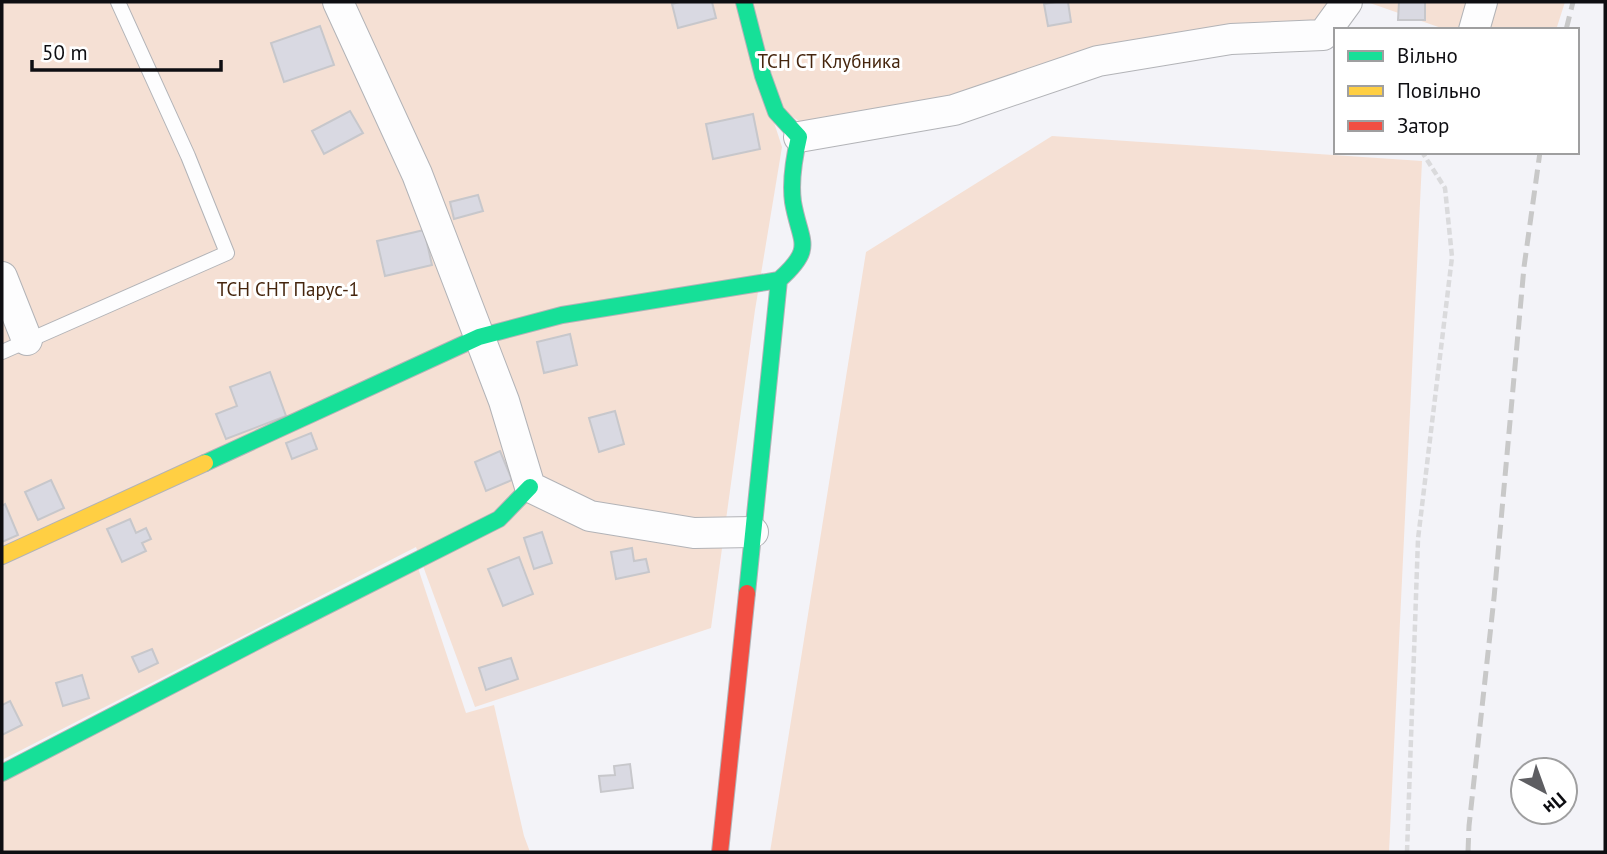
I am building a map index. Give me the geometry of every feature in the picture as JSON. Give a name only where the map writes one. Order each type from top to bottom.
[{"type":"street","points":[[338,2],[417,174],[504,401],[530,486],[590,516],[694,533],[753,532]]},
{"type":"street","points":[[744,2],[763,76],[776,112],[799,137]]},
{"type":"street","points":[[1335,28],[1348,2]]},
{"type":"street","points":[[1475,28],[1482,2]]},
{"type":"street","points":[[799,137],[954,110],[1098,61],[1231,39],[1330,37]]},
{"type":"street","points":[[2,556],[479,337],[562,315],[779,280],[793,268],[803,252],[803,234],[793,200],[791,170],[799,137]]},
{"type":"street","points":[[2,277],[14,346]]},
{"type":"street","points":[[720,852],[779,280]]},
{"type":"street","points":[[2,773],[499,519],[530,486]]},
{"type":"lane","points":[[14,346],[227,253],[188,156],[118,2]]},
{"type":"path","points":[[1407,852],[1418,539],[1451,257],[1445,188],[1423,154]]},
{"type":"green space","name":"ТСН СНТ Парус-1","points":[[2,2],[735,2],[782,147],[755,310],[711,628],[475,707],[416,547],[2,760]]},
{"type":"green space","name":"ТСН СТ Клубника","points":[[749,2],[1336,2],[1320,23],[806,126],[783,110]]},
{"type":"green space","points":[[1367,2],[1565,2],[1557,28],[1441,28]]},
{"type":"green space","points":[[1052,136],[1422,161],[1389,852],[770,852],[866,252]]},
{"type":"green space","points":[[418,568],[466,713],[494,705],[530,852],[2,852],[2,781]]},
{"type":"building","points":[[712,2],[716,18],[678,28],[672,4]]},
{"type":"building","points":[[1068,2],[1071,22],[1048,26],[1044,4]]},
{"type":"building","points":[[1399,2],[1425,2],[1425,20],[1398,20]]},
{"type":"building","points":[[320,26],[334,65],[284,82],[271,43]]},
{"type":"building","points":[[350,111],[363,133],[324,154],[312,131]]},
{"type":"building","points":[[753,114],[760,149],[713,159],[706,124]]},
{"type":"building","points":[[478,195],[483,211],[454,219],[450,202]]},
{"type":"building","points":[[424,230],[432,265],[385,276],[377,241]]},
{"type":"building","points":[[570,334],[577,365],[544,373],[537,342]]},
{"type":"building","points":[[270,372],[286,416],[226,439],[216,414],[237,406],[230,387]]},
{"type":"building","points":[[615,411],[624,444],[599,452],[589,418]]},
{"type":"building","points":[[311,433],[317,449],[292,459],[286,443]]},
{"type":"building","points":[[500,451],[512,480],[486,491],[475,462]]},
{"type":"building","points":[[51,480],[64,508],[38,520],[25,492]]},
{"type":"building","points":[[5,504],[18,535],[2,542],[2,506]]},
{"type":"building","points":[[130,519],[136,533],[146,528],[151,539],[142,543],[146,551],[122,562],[107,529]]},
{"type":"building","points":[[542,532],[552,563],[534,569],[524,538]]},
{"type":"building","points":[[632,548],[634,561],[646,559],[649,572],[616,579],[611,552]]},
{"type":"building","points":[[519,557],[533,594],[503,606],[488,569]]},
{"type":"building","points":[[152,649],[158,663],[139,672],[132,657]]},
{"type":"building","points":[[511,658],[518,679],[486,690],[479,668]]},
{"type":"building","points":[[82,675],[89,698],[63,706],[56,683]]},
{"type":"building","points":[[10,701],[22,725],[2,735],[2,705]]},
{"type":"building","points":[[630,764],[633,788],[601,792],[599,776],[615,775],[614,766]]},
{"type":"railway","points":[[1566,28],[1573,2]]},
{"type":"railway","points":[[1468,852],[1524,267],[1540,154]]},
{"type":"traffic: fast","points":[[744,2],[763,76],[776,112],[799,137],[792,194],[803,244],[798,260],[779,280],[747,593]]},
{"type":"traffic: fast","points":[[205,463],[479,337],[562,315],[779,280]]},
{"type":"traffic: fast","points":[[2,773],[499,519],[530,487]]},
{"type":"traffic: slow","points":[[2,556],[205,463]]},
{"type":"traffic: jam","points":[[720,852],[747,593]]}]
